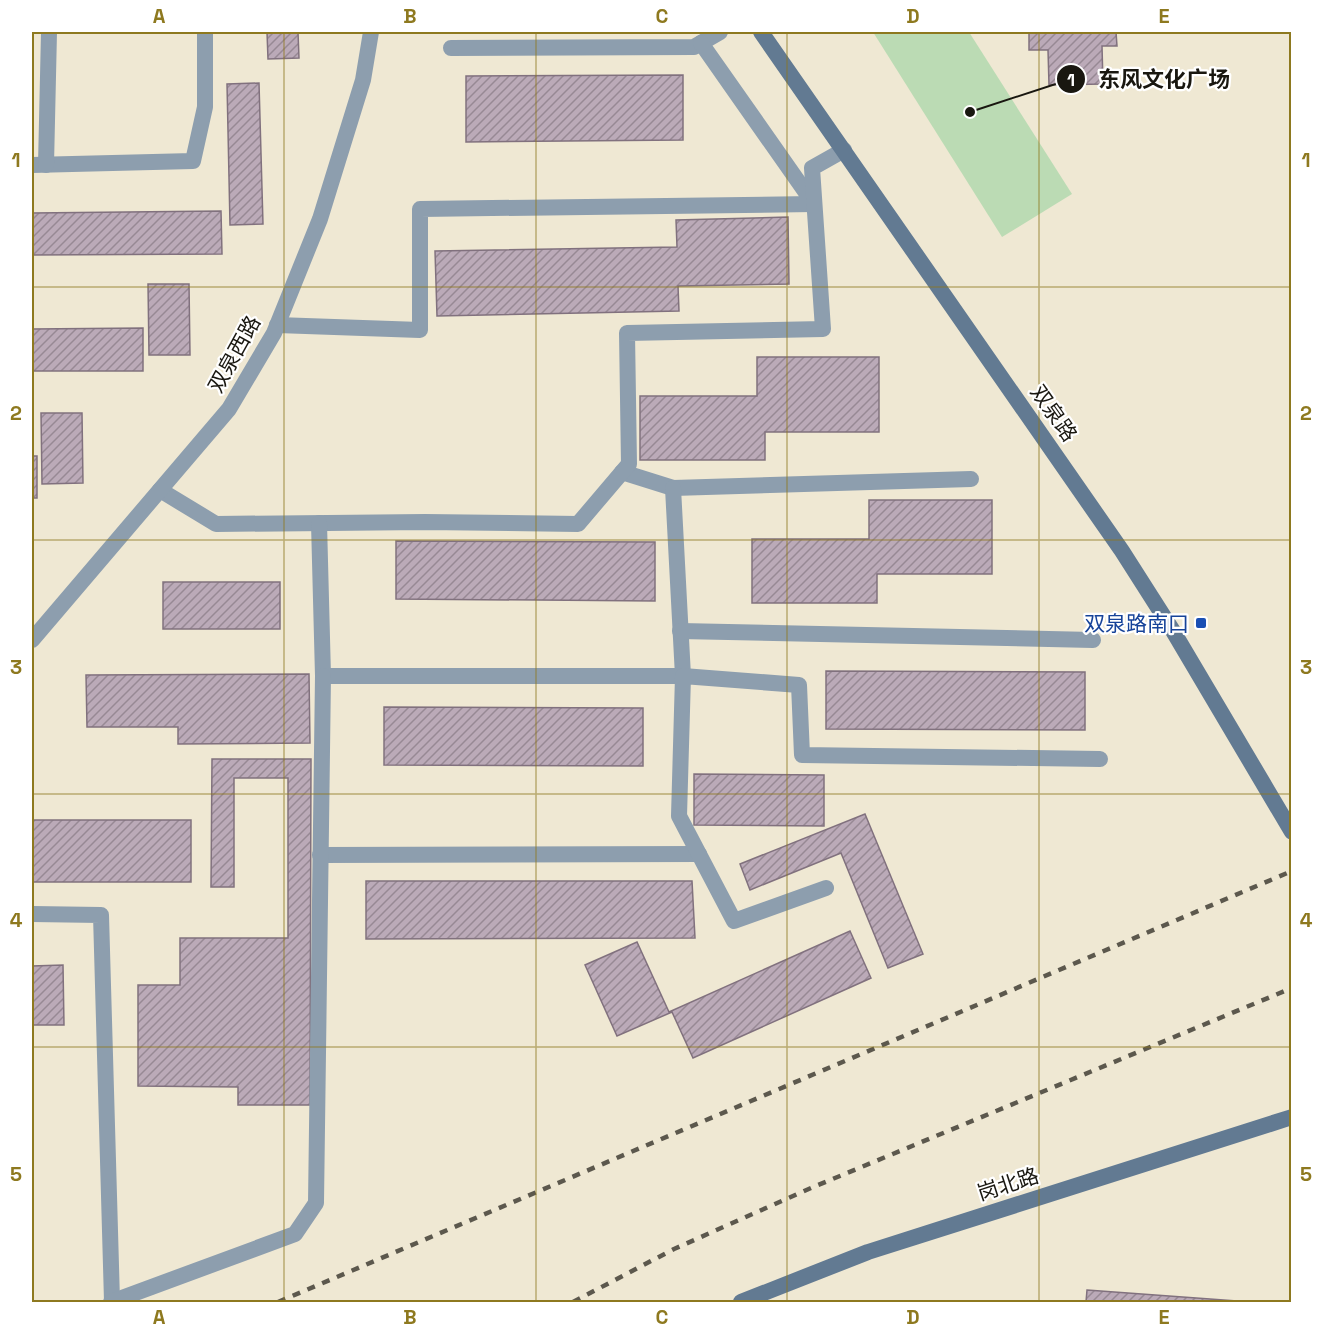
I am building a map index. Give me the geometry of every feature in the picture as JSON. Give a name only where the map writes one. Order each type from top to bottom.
[{"type":"main road","name":"双泉路","points":[[761,32],[1122,551],[1173,631],[1292,832]]},
{"type":"main road","name":"岗北路","points":[[741,1302],[868,1252],[1292,1117]]},
{"type":"street","points":[[49,32],[39,165],[192,161],[205,107],[205,32]]},
{"type":"street","name":"双泉西路","points":[[32,640],[228,410],[274,333],[320,219],[363,80],[371,32]]},
{"type":"street","points":[[451,48],[694,47],[720,32]]},
{"type":"street","points":[[701,43],[814,204]]},
{"type":"street","points":[[160,490],[216,524],[578,524],[629,464],[627,333],[823,329],[812,168],[844,150]]},
{"type":"street","points":[[277,325],[420,330],[420,209],[814,204]]},
{"type":"street","points":[[622,471],[673,488],[970,479]]},
{"type":"street","points":[[673,488],[683,676],[679,816],[735,921],[826,888]]},
{"type":"street","points":[[32,914],[101,915],[112,1302],[295,1234],[316,1203],[323,676],[319,523]]},
{"type":"street","points":[[680,632],[1093,640]]},
{"type":"street","points":[[323,676],[683,676],[799,685],[802,755],[1100,759]]},
{"type":"street","points":[[321,855],[699,854]]},
{"type":"green space","points":[[873,32],[969,32],[1072,194],[1002,237]]},
{"type":"building","points":[[267,32],[298,32],[299,58],[268,59]]},
{"type":"building","points":[[1029,32],[1116,32],[1117,46],[1102,46],[1103,84],[1049,85],[1048,50],[1029,50]]},
{"type":"building","points":[[683,75],[683,140],[466,142],[466,76]]},
{"type":"building","points":[[259,83],[263,224],[230,225],[227,84]]},
{"type":"building","points":[[221,211],[222,254],[32,255],[32,213]]},
{"type":"building","points":[[788,217],[789,284],[678,286],[679,311],[437,316],[435,251],[677,247],[676,220]]},
{"type":"building","points":[[148,284],[189,284],[190,355],[149,355]]},
{"type":"building","points":[[143,328],[143,371],[32,371],[32,329]]},
{"type":"building","points":[[757,357],[879,357],[879,432],[765,432],[765,460],[640,460],[640,396],[757,396]]},
{"type":"building","points":[[41,413],[82,413],[83,483],[42,484]]},
{"type":"building","points":[[32,456],[37,456],[37,498],[32,498]]},
{"type":"building","points":[[869,500],[992,500],[992,574],[877,574],[877,603],[752,603],[752,539],[869,539]]},
{"type":"building","points":[[396,541],[655,542],[655,601],[396,599]]},
{"type":"building","points":[[163,582],[280,582],[280,629],[163,629]]},
{"type":"building","points":[[826,671],[1085,672],[1085,730],[826,729]]},
{"type":"building","points":[[309,674],[310,743],[178,744],[178,727],[87,727],[86,675]]},
{"type":"building","points":[[384,707],[643,708],[643,766],[384,765]]},
{"type":"building","points":[[212,759],[311,759],[310,1105],[238,1105],[238,1087],[138,1086],[138,985],[180,985],[180,938],[288,938],[288,778],[234,778],[234,887],[211,887]]},
{"type":"building","points":[[694,774],[824,775],[824,826],[694,825]]},
{"type":"building","points":[[865,814],[923,954],[888,968],[841,853],[750,890],[740,864]]},
{"type":"building","points":[[32,820],[191,820],[191,882],[32,882]]},
{"type":"building","points":[[366,881],[692,881],[695,938],[366,939]]},
{"type":"building","points":[[850,931],[871,978],[693,1058],[672,1012],[617,1036],[585,965],[637,942],[669,1012]]},
{"type":"building","points":[[63,965],[64,1025],[32,1025],[32,966]]},
{"type":"building","points":[[1087,1290],[1251,1302],[1086,1302]]},
{"type":"railway","points":[[278,1302],[1292,871]]},
{"type":"railway","points":[[573,1302],[674,1249],[811,1188],[1292,988]]},
{"type":"place","name":"东风文化广场","points":[[970,112]]},
{"type":"place","name":"双泉路南口","points":[[1201,623]]}]
